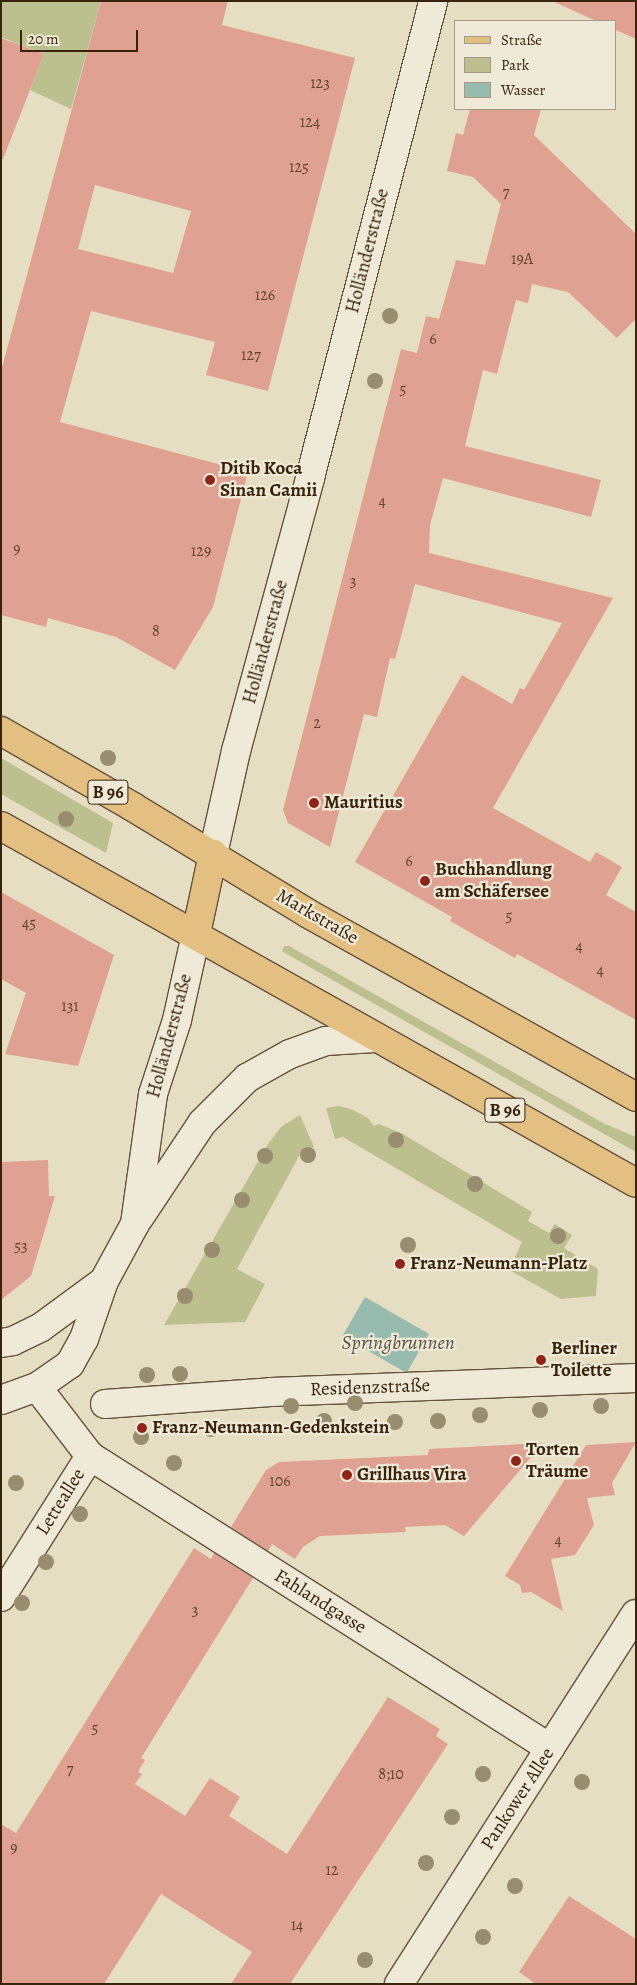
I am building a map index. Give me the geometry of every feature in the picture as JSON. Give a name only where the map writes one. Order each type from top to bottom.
[{"type":"main road","name":"Markstraße","points":[[1,731],[213,854],[307,913],[636,1097]]},
{"type":"main road","name":"B 96","points":[[1,826],[196,934],[375,1038],[636,1182]]},
{"type":"main road","name":"Holländerstraße","points":[[196,934],[213,854]]},
{"type":"street","name":"Holländerstraße","points":[[213,854],[236,751],[310,478],[433,1]]},
{"type":"street","name":"Holländerstraße","points":[[104,1281],[135,1224],[153,1094],[176,1020],[196,934]]},
{"type":"street","points":[[135,1224],[202,1123],[247,1078],[290,1054],[326,1041],[375,1038]]},
{"type":"street","points":[[1,1343],[13,1341],[40,1328],[104,1281]]},
{"type":"street","points":[[1,1400],[37,1386],[70,1364],[84,1339],[104,1281]]},
{"type":"street","name":"Residenzstraße","points":[[105,1404],[271,1392],[636,1378]]},
{"type":"street","name":"Letteallee","points":[[1,1597],[90,1456],[37,1386]]},
{"type":"street","name":"Fahlandgasse","points":[[90,1456],[550,1748]]},
{"type":"street","name":"Pankower Allee","points":[[399,1984],[636,1614]]},
{"type":"green space","points":[[1,1],[101,1],[71,109],[30,90],[44,54],[1,37]]},
{"type":"green space","points":[[1,758],[113,823],[106,853],[1,794]]},
{"type":"green space","points":[[284,946],[289,946],[605,1124],[636,1137],[636,1152],[285,953],[282,951]]},
{"type":"green space","points":[[339,1106],[351,1109],[368,1118],[374,1126],[379,1124],[403,1134],[532,1212],[528,1221],[549,1233],[555,1224],[572,1235],[564,1248],[598,1269],[596,1296],[561,1299],[509,1270],[522,1242],[343,1137],[335,1139],[326,1108]]},
{"type":"green space","points":[[300,1115],[314,1147],[303,1149],[237,1269],[265,1284],[245,1322],[164,1325],[268,1144],[281,1127]]},
{"type":"water","name":"Springbrunnen","points":[[365,1297],[429,1334],[407,1373],[342,1336]]},
{"type":"building","points":[[101,1],[228,1],[222,25],[355,58],[268,391],[206,375],[215,342],[91,311],[60,422],[248,472],[213,607],[175,670],[116,637],[48,618],[46,627],[1,615],[1,371]],"holes":[[[95,185],[191,211],[173,273],[78,249]]]},
{"type":"building","points":[[552,1],[636,1],[636,39],[617,30],[617,20],[594,20]]},
{"type":"building","points":[[1,38],[44,54],[3,159],[1,159]]},
{"type":"building","points":[[470,110],[541,110],[534,135],[636,234],[636,319],[617,338],[568,292],[532,284],[528,303],[516,300],[497,374],[483,370],[465,446],[601,480],[591,517],[443,478],[430,525],[429,553],[613,598],[493,808],[590,862],[596,852],[622,867],[606,895],[636,912],[636,1020],[517,954],[515,958],[450,921],[452,917],[355,862],[462,675],[512,704],[520,688],[524,690],[562,623],[415,584],[395,659],[390,658],[377,717],[364,714],[330,847],[288,823],[283,810],[401,349],[417,353],[426,316],[439,319],[456,260],[485,265],[501,204],[473,177],[447,171],[456,133],[463,135]]},
{"type":"building","points":[[1,892],[114,955],[78,1066],[5,1054],[26,993],[1,979]]},
{"type":"building","points":[[48,1160],[49,1196],[55,1196],[31,1276],[1,1300],[1,1162]]},
{"type":"building","points":[[636,1442],[612,1483],[615,1495],[587,1498],[594,1525],[575,1555],[551,1559],[563,1611],[531,1592],[522,1593],[520,1585],[505,1576],[586,1445]]},
{"type":"building","points":[[543,1443],[464,1536],[445,1525],[405,1527],[406,1532],[320,1536],[303,1547],[295,1559],[272,1544],[268,1551],[231,1527],[266,1470],[279,1462],[428,1455],[429,1449]]},
{"type":"building","points":[[194,1548],[211,1559],[214,1553],[253,1578],[141,1758],[145,1760],[138,1772],[142,1774],[135,1784],[185,1816],[210,1778],[240,1797],[229,1816],[287,1854],[388,1697],[440,1729],[436,1736],[448,1744],[290,1984],[231,1984],[252,1952],[161,1894],[104,1984],[1,1984],[1,1824],[16,1833]]},
{"type":"building","points":[[569,1896],[636,1939],[636,1984],[536,1984],[519,1972]]},
{"type":"place","name":"Ditib Koca Sinan Camii","points":[[210,480]]},
{"type":"place","name":"Mauritius","points":[[314,803]]},
{"type":"place","name":"Buchhandlung am Schäfersee","points":[[425,881]]},
{"type":"place","name":"Franz-Neumann-Platz","points":[[400,1264]]},
{"type":"place","name":"Berliner Toilette","points":[[541,1360]]},
{"type":"place","name":"Franz-Neumann-Gedenkstein","points":[[142,1428]]},
{"type":"place","name":"Torten Träume","points":[[516,1461]]},
{"type":"place","name":"Grillhaus Vira","points":[[347,1475]]}]
